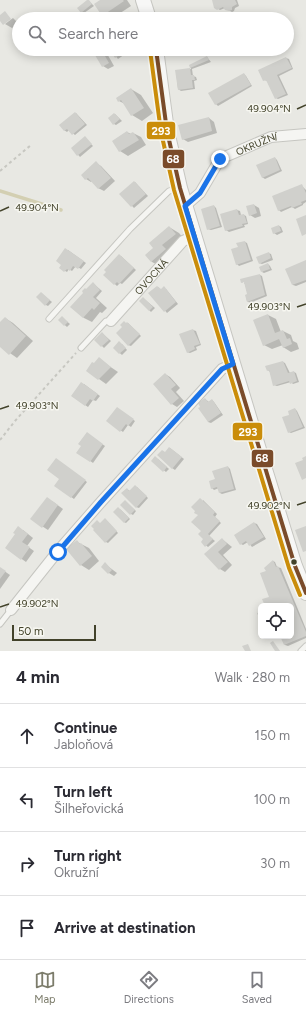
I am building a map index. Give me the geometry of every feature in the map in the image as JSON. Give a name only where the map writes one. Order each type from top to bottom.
[{"type":"street","points":[[143,0],[147,12]]},
{"type":"street","points":[[157,56],[167,131],[180,188],[295,566],[306,593]]},
{"type":"street","name":"OKRUŽNÍ","points":[[185,206],[200,193],[220,159],[271,137],[306,134]]},
{"type":"street","name":"OVOCNÁ","points":[[111,321],[183,241],[194,236]]},
{"type":"street","points":[[11,610],[101,502],[222,369],[233,364]]},
{"type":"lane","points":[[49,318],[130,229],[169,191],[180,188]]},
{"type":"lane","points":[[81,348],[106,321],[111,321]]},
{"type":"lane","points":[[0,624],[11,610]]},
{"type":"lane","points":[[302,651],[306,646]]},
{"type":"path","points":[[0,171],[31,145]]},
{"type":"path","points":[[0,440],[15,421],[81,348]]},
{"type":"building","points":[[87,0],[89,0],[92,4],[82,12],[80,12],[77,8]]},
{"type":"building","points":[[100,0],[124,1],[108,12],[99,12],[94,4]]},
{"type":"building","points":[[212,0],[235,0],[237,4],[232,7],[232,10],[229,11],[225,10],[223,7],[217,10],[214,8]]},
{"type":"building","points":[[5,11],[11,19],[3,25],[0,21],[0,15]]},
{"type":"building","points":[[96,56],[105,56],[109,63],[102,67]]},
{"type":"building","points":[[207,56],[209,60],[190,68],[189,65]]},
{"type":"building","points":[[286,57],[292,68],[277,75],[286,94],[275,99],[266,80],[263,81],[258,70]]},
{"type":"building","points":[[190,68],[191,75],[194,75],[195,80],[192,80],[193,88],[178,90],[175,70]]},
{"type":"building","points":[[244,73],[251,85],[215,105],[208,93]]},
{"type":"building","points":[[131,88],[144,108],[131,116],[121,100],[118,102],[116,98]]},
{"type":"building","points":[[75,112],[85,124],[72,135],[67,129],[64,131],[59,125]]},
{"type":"building","points":[[114,113],[120,119],[113,125],[108,118]]},
{"type":"building","points":[[209,117],[212,131],[182,140],[178,125]]},
{"type":"building","points":[[127,131],[129,134],[133,132],[139,140],[119,152],[112,141]]},
{"type":"building","points":[[85,136],[92,144],[77,156],[71,148]]},
{"type":"building","points":[[275,157],[280,170],[262,178],[256,165]]},
{"type":"building","points":[[96,161],[111,178],[98,189],[88,178],[85,180],[81,175]]},
{"type":"building","points":[[134,181],[146,194],[131,207],[119,194]]},
{"type":"building","points":[[302,184],[306,193],[306,200],[301,202],[302,204],[292,208],[291,206],[278,211],[272,196]]},
{"type":"building","points":[[254,204],[257,213],[249,216],[246,206]]},
{"type":"building","points":[[214,205],[220,226],[207,230],[201,209]]},
{"type":"building","points":[[237,209],[239,215],[244,214],[247,223],[242,224],[243,226],[225,231],[220,214]]},
{"type":"building","points":[[306,215],[306,234],[302,236],[296,219]]},
{"type":"building","points":[[279,225],[281,231],[273,234],[271,228]]},
{"type":"building","points":[[169,226],[176,234],[162,245],[166,249],[151,262],[145,255],[153,248],[149,243]]},
{"type":"building","points":[[245,241],[251,260],[236,265],[231,249],[238,247],[236,243]]},
{"type":"building","points":[[65,248],[84,261],[78,269],[73,266],[70,271],[67,269],[64,272],[59,268],[61,265],[56,261]]},
{"type":"building","points":[[269,252],[271,258],[259,264],[256,257]]},
{"type":"building","points":[[119,254],[134,268],[119,284],[117,282],[114,285],[103,275],[106,272],[104,270]]},
{"type":"building","points":[[306,260],[306,280],[292,285],[285,269]]},
{"type":"building","points":[[268,263],[270,269],[261,272],[259,267]]},
{"type":"building","points":[[260,274],[265,295],[247,302],[244,282],[241,283],[240,279]]},
{"type":"building","points":[[93,282],[100,290],[93,297],[100,303],[94,310],[92,308],[83,318],[70,307],[83,293],[82,291]]},
{"type":"building","points":[[157,286],[161,289],[164,286],[176,302],[164,312],[148,293]]},
{"type":"building","points":[[41,292],[50,300],[45,306],[36,297]]},
{"type":"building","points":[[143,297],[153,307],[149,311],[139,301]]},
{"type":"building","points":[[268,314],[275,333],[283,330],[287,339],[290,338],[292,344],[283,348],[279,339],[263,346],[253,320]]},
{"type":"building","points":[[62,316],[68,322],[64,326],[58,320]]},
{"type":"building","points":[[5,317],[26,336],[9,355],[0,347],[0,322]]},
{"type":"building","points":[[124,321],[140,334],[128,346],[116,333],[122,327],[120,325]]},
{"type":"building","points":[[193,329],[200,344],[194,346],[195,349],[187,353],[179,334]]},
{"type":"building","points":[[102,332],[109,340],[101,347],[94,340]]},
{"type":"building","points":[[119,341],[126,348],[119,354],[113,348]]},
{"type":"building","points":[[99,357],[111,367],[98,380],[86,371],[92,362],[94,363]]},
{"type":"building","points":[[283,361],[288,373],[294,371],[297,381],[290,384],[289,381],[273,386],[269,370],[267,371],[265,366]]},
{"type":"building","points":[[165,373],[176,385],[171,389],[179,398],[171,405],[153,384]]},
{"type":"building","points":[[81,382],[98,394],[93,401],[90,399],[85,406],[71,396]]},
{"type":"building","points":[[205,398],[208,402],[212,399],[221,413],[208,422],[198,408],[200,407],[198,403]]},
{"type":"building","points":[[117,407],[134,419],[128,426],[126,424],[120,432],[106,421]]},
{"type":"building","points":[[295,408],[303,427],[288,433],[282,417],[289,415],[288,411]]},
{"type":"building","points":[[87,432],[103,444],[90,462],[76,453],[81,446],[78,444]]},
{"type":"building","points":[[169,447],[182,457],[172,469],[157,455],[162,450],[165,452]]},
{"type":"building","points":[[155,456],[167,467],[163,472],[151,461]]},
{"type":"building","points":[[306,456],[306,478],[302,480],[295,463],[303,460],[302,458]]},
{"type":"building","points":[[56,458],[86,480],[71,498],[54,486],[59,479],[47,470]]},
{"type":"building","points":[[228,466],[234,489],[219,493],[217,487],[211,489],[209,481],[215,479],[212,471]]},
{"type":"building","points":[[135,485],[147,496],[136,508],[121,493],[127,488],[129,491]]},
{"type":"building","points":[[47,497],[58,505],[42,528],[30,519]]},
{"type":"building","points":[[200,498],[215,512],[213,515],[220,521],[208,534],[213,539],[205,547],[201,542],[203,539],[198,534],[201,531],[191,522],[198,515],[194,513],[195,511],[191,507]]},
{"type":"building","points":[[125,500],[135,510],[130,515],[120,505]]},
{"type":"building","points":[[118,507],[129,518],[124,523],[113,512]]},
{"type":"building","points":[[105,518],[117,531],[105,543],[91,526],[97,520],[100,523]]},
{"type":"building","points":[[254,522],[264,537],[249,546],[246,541],[240,545],[234,535]]},
{"type":"building","points":[[18,526],[28,534],[22,542],[30,547],[21,560],[5,548],[15,534],[13,533]]},
{"type":"building","points":[[306,526],[306,551],[303,552],[295,530]]},
{"type":"building","points":[[222,538],[227,544],[218,552],[228,562],[219,570],[204,554]]},
{"type":"building","points":[[77,540],[92,556],[80,566],[66,549]]},
{"type":"building","points":[[273,560],[276,567],[278,566],[294,603],[264,603],[262,599],[269,597],[260,573],[266,571],[264,568]]},
{"type":"building","points":[[105,562],[112,570],[108,574],[101,567]]},
{"type":"building","points":[[0,567],[6,571],[0,579]]},
{"type":"building","points":[[294,604],[306,632],[306,636],[284,645],[281,639],[294,639]]},
{"type":"building","points":[[273,641],[280,651],[275,651],[270,643]]},
{"type":"building","points":[[248,644],[251,651],[245,651],[242,646]]},
{"type":"waterway","points":[[0,191],[61,210]]},
{"type":"transit line","name":"293","points":[[151,56],[161,132],[174,190],[289,568],[300,595]]},
{"type":"transit line","name":"68","points":[[157,56],[167,131],[180,188],[295,566],[306,593]]},
{"type":"route","points":[[58,552],[101,502],[222,369],[233,364],[185,206],[200,193],[210,173],[220,159]]}]
